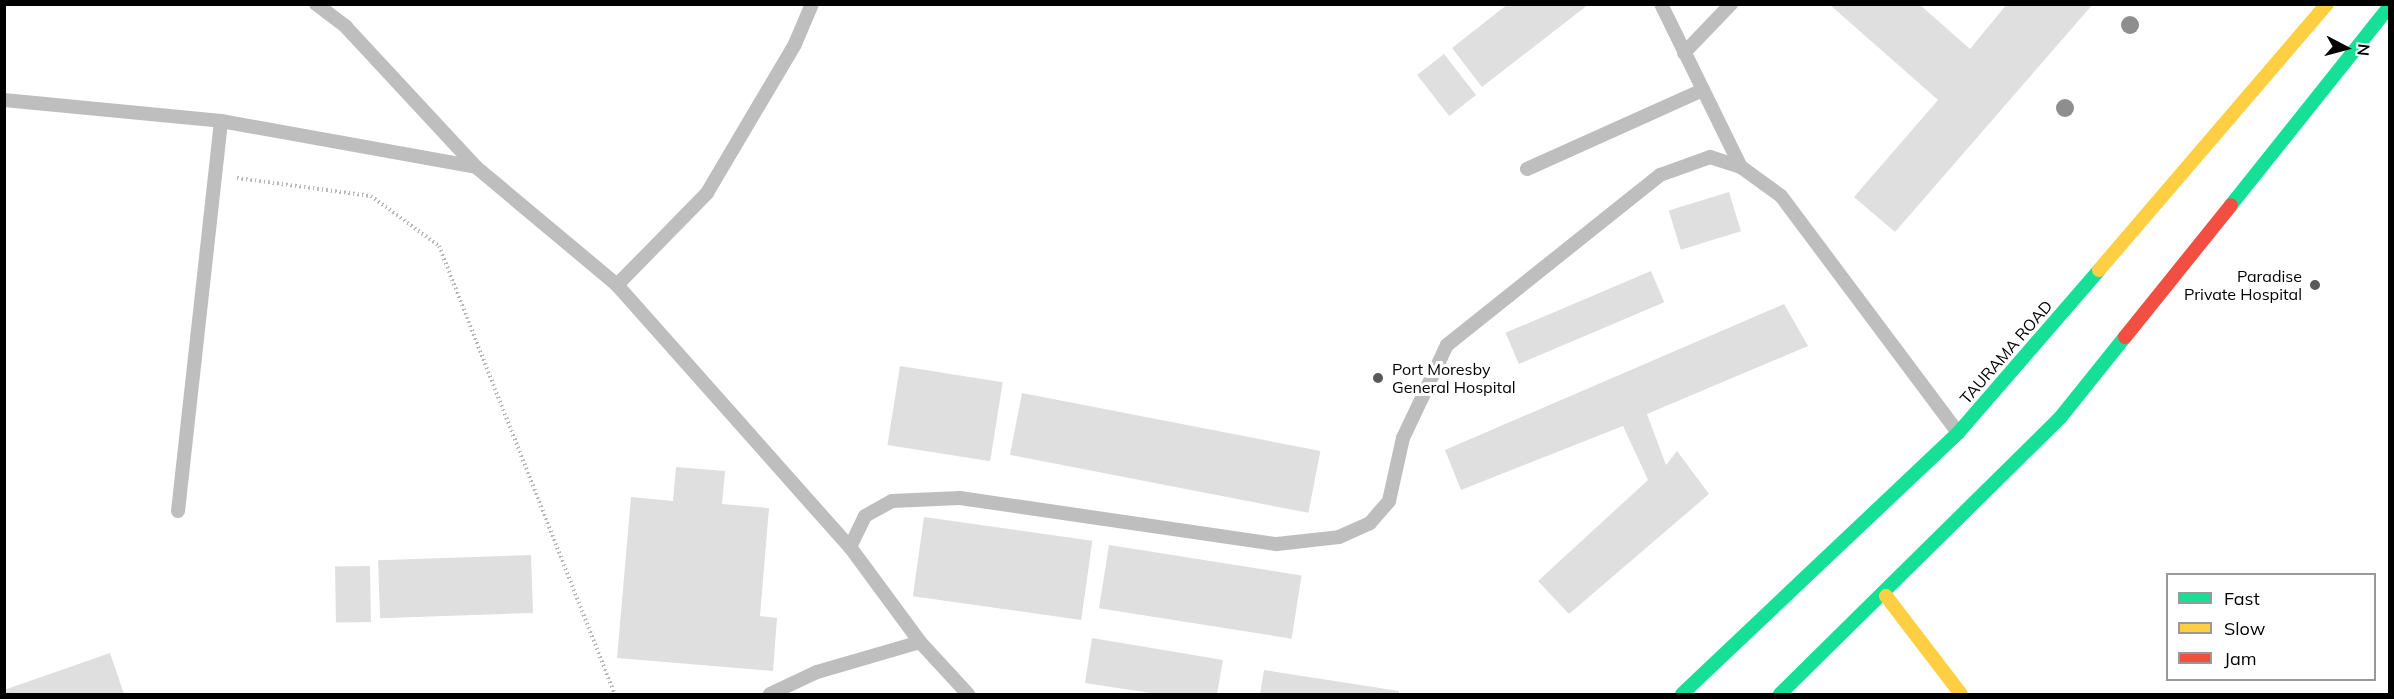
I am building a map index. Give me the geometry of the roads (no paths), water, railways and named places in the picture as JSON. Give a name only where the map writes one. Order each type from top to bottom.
[{"type":"main road","name":"TAURAMA ROAD","points":[[1682,694],[1958,433],[2327,4]]},
{"type":"main road","points":[[1780,694],[1886,596],[2060,418],[2390,6]]},
{"type":"main road","points":[[1886,596],[1961,694]]},
{"type":"lane","points":[[316,4],[346,27],[476,167],[617,285],[850,547],[920,642],[968,694]]},
{"type":"lane","points":[[617,285],[707,193],[795,44],[812,4]]},
{"type":"lane","points":[[1661,4],[1741,167]]},
{"type":"lane","points":[[1684,53],[1731,4]]},
{"type":"lane","points":[[1527,169],[1703,90]]},
{"type":"lane","points":[[4,100],[221,122],[476,167]]},
{"type":"lane","points":[[178,512],[213,175],[221,122]]},
{"type":"lane","points":[[850,547],[865,516],[892,501],[960,498],[1277,544],[1339,537],[1370,523],[1389,501],[1403,438],[1447,345],[1660,176],[1710,157],[1741,167],[1782,196],[1958,433]]},
{"type":"lane","points":[[770,694],[817,672],[920,642]]},
{"type":"place","name":"Paradise Private Hospital","points":[[2315,285]]},
{"type":"place","name":"Port Moresby General Hospital","points":[[1378,378]]}]
